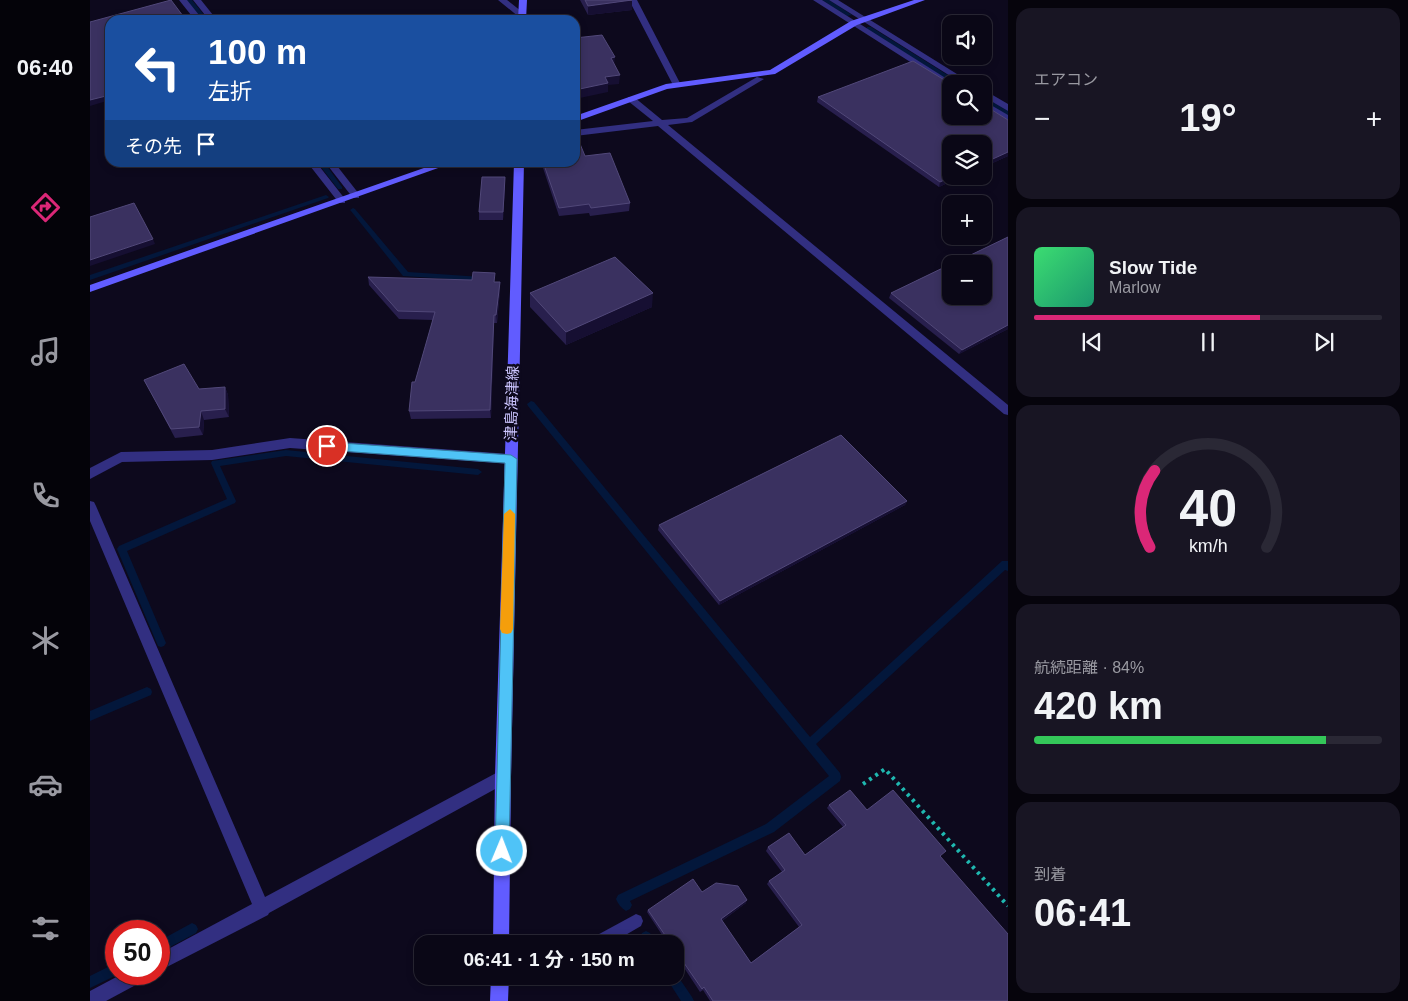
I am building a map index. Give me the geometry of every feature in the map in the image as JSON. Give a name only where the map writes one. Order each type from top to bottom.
[{"type":"street","points":[[183,0],[195,15]]},
{"type":"street","points":[[197,0],[209,15]]},
{"type":"street","points":[[502,0],[520,15]]},
{"type":"street","points":[[522,15],[523,0]]},
{"type":"street","points":[[632,0],[677,85]]},
{"type":"street","points":[[817,0],[942,78]]},
{"type":"street","points":[[834,0],[954,75]]},
{"type":"street","points":[[580,117],[666,87],[772,72],[854,23],[921,0]]},
{"type":"street","points":[[580,132],[662,124],[696,117],[760,79]]},
{"type":"street","points":[[992,98],[1008,108]]},
{"type":"street","points":[[631,99],[1008,410]]},
{"type":"street","points":[[992,109],[1008,120]]},
{"type":"street","points":[[315,167],[342,201]]},
{"type":"street","points":[[333,167],[356,196]]},
{"type":"street","points":[[90,290],[437,167]]},
{"type":"street","name":"津島海津線","points":[[501,935],[503,777],[519,167]]},
{"type":"street","points":[[90,474],[112,460],[121,457],[212,455],[290,443],[511,459]]},
{"type":"street","points":[[90,506],[262,909]]},
{"type":"street","points":[[170,957],[503,777]]},
{"type":"street","points":[[90,1000],[118,985]]},
{"type":"street","points":[[499,1001],[502,985]]},
{"type":"lane","points":[[611,935],[636,921]]},
{"type":"path","points":[[863,784],[885,769],[1008,906]]},
{"type":"building","points":[[171,0],[182,15],[116,15]]},
{"type":"building","points":[[585,0],[632,0],[588,6]]},
{"type":"building","points":[[105,18],[105,96],[90,100],[90,22]]},
{"type":"building","points":[[602,35],[615,57],[611,58],[620,75],[605,77],[608,83],[580,89],[580,37]]},
{"type":"building","points":[[913,61],[942,79],[942,125],[992,125],[992,110],[1008,120],[1008,152],[992,159],[992,135],[942,135],[942,181],[940,182],[818,97]]},
{"type":"building","points":[[580,144],[585,156],[610,153],[630,203],[591,208],[589,204],[559,208],[545,167],[580,167]]},
{"type":"building","points":[[482,177],[505,177],[503,212],[479,212]]},
{"type":"building","points":[[134,203],[153,239],[90,260],[90,217]]},
{"type":"building","points":[[1008,237],[1008,325],[962,350],[891,293],[942,268],[942,305],[992,305],[992,255],[971,255]]},
{"type":"building","points":[[615,257],[653,293],[566,332],[530,293]]},
{"type":"building","points":[[473,272],[495,273],[494,282],[500,282],[496,315],[494,315],[490,410],[409,411],[412,382],[415,382],[435,312],[398,311],[368,277],[472,280]]},
{"type":"building","points":[[184,364],[199,389],[225,387],[225,409],[201,411],[199,427],[171,429],[144,380]]},
{"type":"building","points":[[841,435],[907,501],[720,601],[659,525]]},
{"type":"building","points":[[850,790],[867,810],[893,790],[946,851],[940,856],[1008,934],[1008,1001],[713,1001],[704,987],[702,989],[684,963],[684,935],[665,935],[648,910],[693,879],[702,892],[716,883],[738,886],[747,900],[721,919],[751,963],[802,925],[769,881],[785,870],[768,847],[789,833],[805,855],[846,825],[829,805]]},
{"type":"waterway","points":[[189,0],[201,15]]},
{"type":"waterway","points":[[825,0],[849,15]]},
{"type":"waterway","points":[[869,28],[945,75]]},
{"type":"waterway","points":[[992,104],[1008,114]]},
{"type":"waterway","points":[[324,167],[340,188]]},
{"type":"waterway","points":[[90,278],[326,197]]},
{"type":"waterway","points":[[353,210],[406,274],[482,279]]},
{"type":"waterway","points":[[531,404],[809,744]]},
{"type":"waterway","points":[[161,643],[122,549],[232,501],[215,463],[286,453],[478,472]]},
{"type":"waterway","points":[[809,744],[1005,564],[1008,567]]},
{"type":"waterway","points":[[90,716],[147,692]]},
{"type":"waterway","points":[[626,905],[622,899],[770,828],[836,777],[809,744]]},
{"type":"waterway","points":[[170,941],[192,929]]},
{"type":"waterway","points":[[90,982],[105,974]]},
{"type":"waterway","points":[[677,985],[688,1001]]},
{"type":"slow traffic","points":[[507,629],[510,514]]},
{"type":"route","points":[[327,446],[511,459],[502,851]]}]
